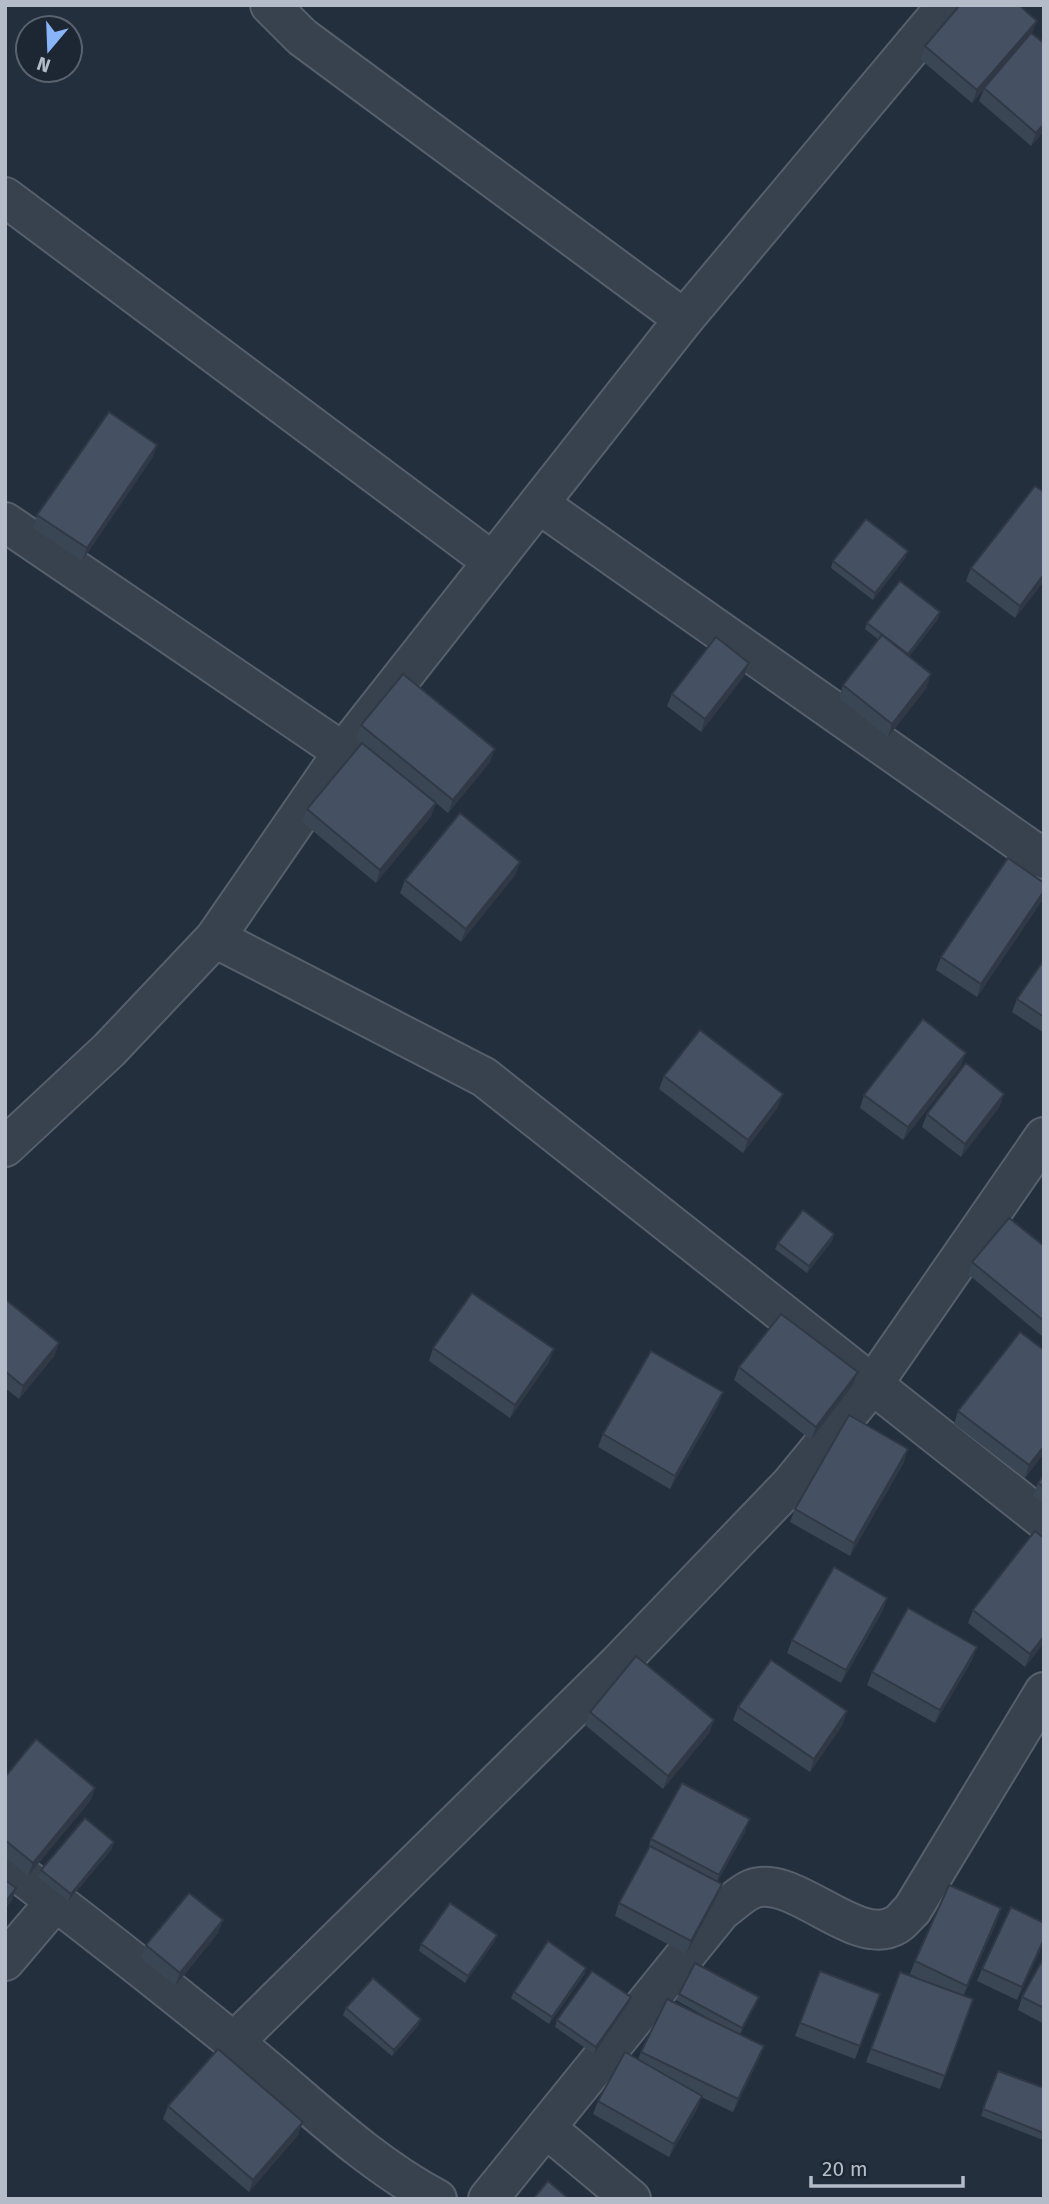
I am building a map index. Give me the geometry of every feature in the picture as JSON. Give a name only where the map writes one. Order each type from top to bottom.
[{"type":"street","points":[[270,5],[302,37],[684,319]]},
{"type":"street","points":[[5,1147],[109,1050],[215,939],[342,752],[684,319],[947,5]]},
{"type":"street","points":[[5,197],[493,562]]},
{"type":"street","points":[[539,504],[1044,859]]},
{"type":"street","points":[[5,522],[342,752]]},
{"type":"street","points":[[215,939],[484,1077],[1044,1520]]},
{"type":"street","points":[[234,2042],[733,1547],[790,1485],[873,1384],[1044,1137]]},
{"type":"street","points":[[488,2199],[721,1911],[754,1888],[781,1890],[844,1920],[875,1930],[895,1926],[912,1910],[1044,1692]]},
{"type":"street","points":[[5,1863],[234,2042],[373,2157],[408,2184],[437,2199]]},
{"type":"street","points":[[5,1961],[56,1901]]},
{"type":"street","points":[[546,2128],[631,2199]]},
{"type":"building","points":[[960,5],[1019,5],[1037,21],[977,90],[925,46]]},
{"type":"building","points":[[1031,33],[1044,43],[1044,124],[1036,133],[984,88]]},
{"type":"building","points":[[109,412],[157,445],[87,548],[37,515]]},
{"type":"building","points":[[1035,486],[1044,492],[1044,574],[1020,606],[971,568]]},
{"type":"building","points":[[866,519],[908,551],[875,593],[833,561]]},
{"type":"building","points":[[900,581],[940,612],[908,654],[867,623]]},
{"type":"building","points":[[882,635],[931,674],[892,724],[843,685]]},
{"type":"building","points":[[716,637],[749,663],[705,719],[672,694]]},
{"type":"building","points":[[403,674],[495,749],[453,800],[361,725]]},
{"type":"building","points":[[362,743],[436,803],[380,870],[307,809]]},
{"type":"building","points":[[460,813],[520,862],[466,929],[405,880]]},
{"type":"building","points":[[1008,858],[1044,883],[1044,891],[981,984],[941,957]]},
{"type":"building","points":[[1044,960],[1044,1017],[1017,999]]},
{"type":"building","points":[[923,1019],[966,1053],[908,1127],[864,1095]]},
{"type":"building","points":[[700,1030],[783,1094],[748,1140],[664,1076]]},
{"type":"building","points":[[966,1063],[1004,1094],[965,1144],[927,1114]]},
{"type":"building","points":[[803,1210],[834,1234],[809,1266],[778,1243]]},
{"type":"building","points":[[1009,1218],[1044,1246],[1044,1321],[972,1262]]},
{"type":"building","points":[[472,1293],[554,1349],[515,1405],[433,1348]]},
{"type":"building","points":[[5,1299],[59,1343],[23,1386],[5,1371]]},
{"type":"building","points":[[781,1314],[858,1372],[816,1427],[739,1367]]},
{"type":"building","points":[[1020,1332],[1044,1350],[1044,1446],[1029,1465],[958,1411]]},
{"type":"building","points":[[651,1351],[723,1392],[675,1476],[603,1434]]},
{"type":"building","points":[[849,1415],[908,1449],[854,1543],[795,1509]]},
{"type":"building","points":[[1044,1475],[1044,1487],[1038,1483]]},
{"type":"building","points":[[1035,1531],[1044,1538],[1044,1636],[1030,1654],[973,1610]]},
{"type":"building","points":[[834,1567],[887,1598],[846,1670],[792,1640]]},
{"type":"building","points":[[908,1608],[977,1647],[940,1710],[872,1672]]},
{"type":"building","points":[[636,1656],[714,1720],[668,1776],[590,1712]]},
{"type":"building","points":[[771,1660],[847,1711],[814,1759],[738,1707]]},
{"type":"building","points":[[36,1739],[95,1788],[33,1863],[5,1840],[5,1777]]},
{"type":"building","points":[[682,1783],[750,1819],[719,1875],[651,1839]]},
{"type":"building","points":[[85,1818],[114,1842],[71,1894],[41,1870]]},
{"type":"building","points":[[650,1846],[722,1884],[691,1941],[619,1903]]},
{"type":"building","points":[[5,1880],[16,1888],[5,1902]]},
{"type":"building","points":[[949,1885],[1001,1908],[967,1986],[915,1961]]},
{"type":"building","points":[[189,1893],[223,1920],[180,1973],[146,1945]]},
{"type":"building","points":[[450,1903],[497,1935],[468,1976],[421,1944]]},
{"type":"building","points":[[1011,1907],[1044,1923],[1044,1939],[1022,1987],[982,1969]]},
{"type":"building","points":[[548,1941],[586,1968],[552,2017],[514,1992]]},
{"type":"building","points":[[1044,1957],[1044,2008],[1022,1997]]},
{"type":"building","points":[[695,1963],[759,1997],[742,2028],[679,1994]]},
{"type":"building","points":[[592,1971],[631,1997],[596,2047],[557,2020]]},
{"type":"building","points":[[820,1971],[880,1994],[860,2046],[800,2023]]},
{"type":"building","points":[[900,1972],[973,1999],[945,2076],[871,2049]]},
{"type":"building","points":[[373,1978],[421,2019],[394,2050],[346,2008]]},
{"type":"building","points":[[667,1999],[764,2046],[738,2099],[641,2052]]},
{"type":"building","points":[[218,2049],[303,2122],[253,2180],[168,2106]]},
{"type":"building","points":[[625,2052],[702,2096],[674,2144],[598,2101]]},
{"type":"building","points":[[998,2071],[1044,2088],[1044,2133],[983,2109]]},
{"type":"building","points":[[548,2181],[569,2199],[533,2199]]}]
